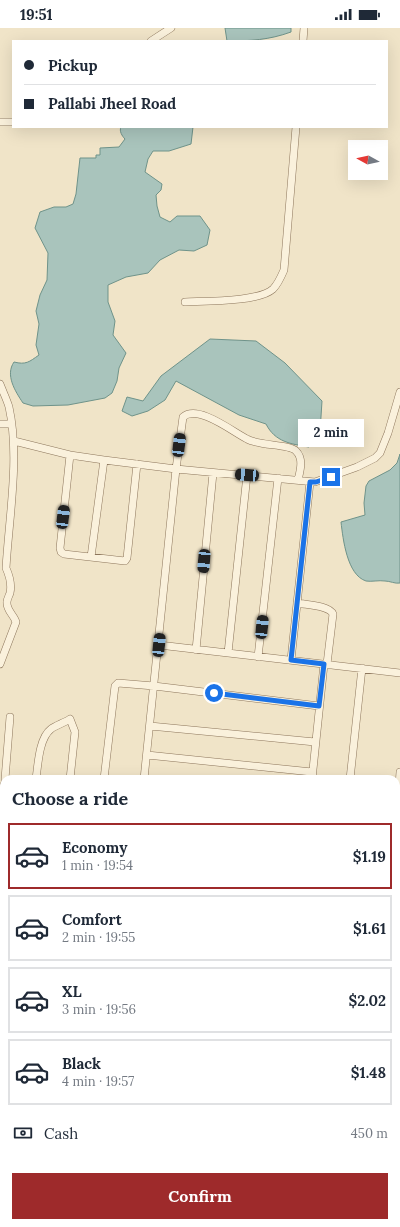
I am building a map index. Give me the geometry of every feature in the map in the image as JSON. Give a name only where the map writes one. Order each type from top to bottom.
[{"type":"street","points":[[153,40],[171,28]]},
{"type":"street","points":[[303,40],[304,28]]},
{"type":"street","points":[[0,124],[12,122]]},
{"type":"street","points":[[185,302],[252,298],[272,290],[279,281],[284,270],[296,128]]},
{"type":"street","points":[[0,384],[8,407],[14,441],[12,494],[6,568],[11,579],[7,601],[8,608],[16,622],[0,664]]},
{"type":"street","points":[[14,441],[70,455],[104,460],[176,469],[313,482],[357,467],[375,458],[380,453],[388,433],[400,392]]},
{"type":"street","points":[[144,775],[176,469],[183,417],[187,414],[193,414],[213,418],[250,441],[295,450],[299,454],[301,460],[298,480]]},
{"type":"street","points":[[0,424],[11,424]]},
{"type":"street","points":[[70,455],[60,548],[61,552],[64,554],[125,561],[127,558],[137,464]]},
{"type":"street","points":[[91,557],[104,460]]},
{"type":"street","points":[[196,650],[213,472]]},
{"type":"street","points":[[228,653],[247,475]]},
{"type":"street","points":[[258,657],[278,478]]},
{"type":"street","points":[[291,660],[313,482]]},
{"type":"street","points":[[297,603],[326,608],[331,610],[333,614],[319,706],[312,775]]},
{"type":"street","points":[[159,645],[400,673]]},
{"type":"street","points":[[350,775],[362,668]]},
{"type":"street","points":[[104,775],[115,686],[118,683],[319,706]]},
{"type":"street","points":[[4,775],[10,717]]},
{"type":"street","points":[[37,775],[41,746],[44,739],[51,729],[70,719],[75,732],[70,775]]},
{"type":"street","points":[[150,726],[316,742]]},
{"type":"street","points":[[147,755],[304,775]]},
{"type":"street","points":[[400,1206],[400,1227]]},
{"type":"water","points":[[225,28],[291,28],[291,32],[259,40],[227,40]]},
{"type":"water","points":[[121,128],[193,128],[191,144],[169,151],[153,151],[148,159],[145,172],[162,184],[161,190],[156,195],[160,217],[170,222],[177,216],[200,216],[210,230],[207,245],[194,251],[179,250],[160,260],[148,273],[126,277],[108,285],[108,302],[115,321],[113,335],[126,353],[119,368],[117,381],[112,393],[105,398],[68,405],[33,406],[23,403],[14,388],[10,372],[14,362],[27,362],[39,355],[36,345],[39,324],[36,311],[40,295],[47,280],[48,253],[35,228],[40,212],[54,207],[66,207],[73,204],[76,194],[80,158],[96,158],[96,155],[100,155],[100,148],[119,147],[125,139],[120,130]]},
{"type":"water","points":[[210,339],[256,341],[285,363],[322,401],[320,432],[309,447],[284,441],[274,435],[266,424],[239,415],[176,381],[165,400],[148,411],[132,416],[122,411],[127,397],[143,401],[161,376]]},
{"type":"water","points":[[400,454],[400,583],[387,581],[366,581],[354,572],[350,564],[343,538],[341,522],[365,515],[364,503],[366,486],[369,481],[390,470],[397,463]]},
{"type":"route","points":[[214,693],[319,706],[324,664],[291,660],[310,482],[316,482],[331,477]]}]
